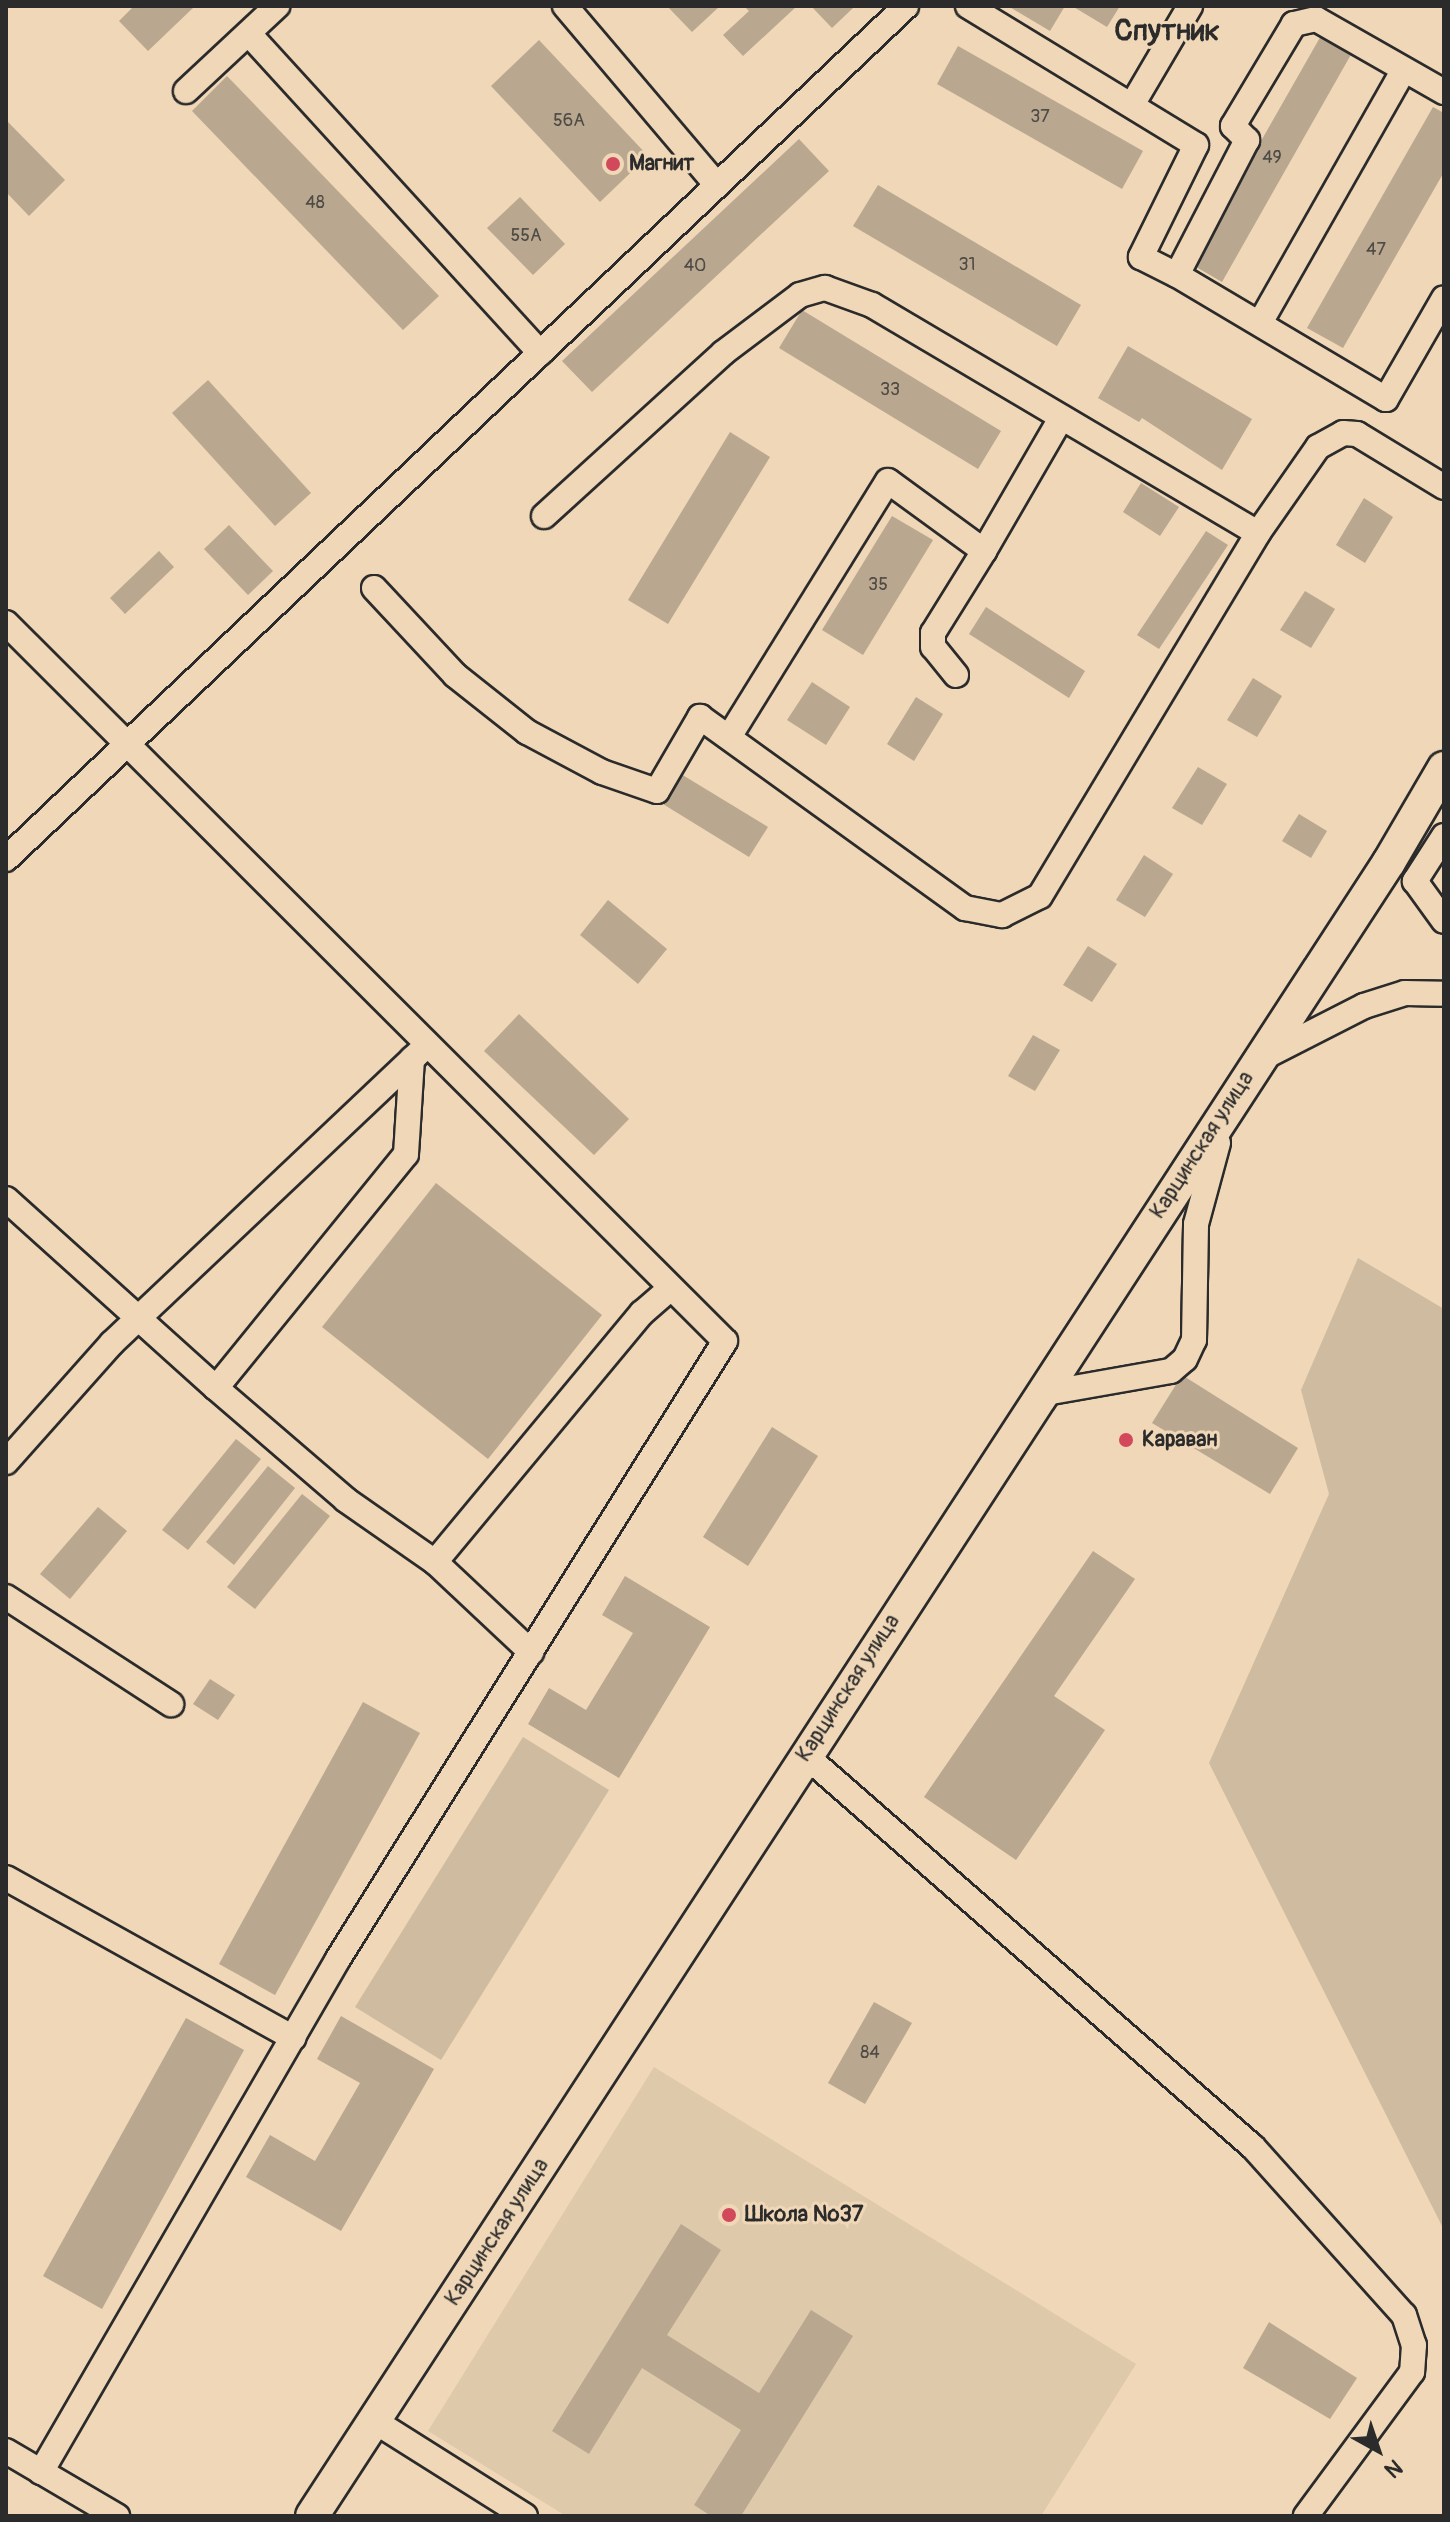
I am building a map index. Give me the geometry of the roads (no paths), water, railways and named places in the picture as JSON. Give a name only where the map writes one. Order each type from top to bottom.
[{"type":"main road","points":[[1389,862],[1444,768]]},
{"type":"main road","points":[[1389,862],[1444,791]]},
{"type":"main road","name":"Карцинская улица","points":[[312,2516],[1389,862]]},
{"type":"street","points":[[186,91],[277,6]]},
{"type":"street","points":[[565,6],[717,185]]},
{"type":"street","points":[[6,859],[906,6]]},
{"type":"street","points":[[968,6],[1196,145],[1141,257],[1260,323],[1386,399],[1444,298]]},
{"type":"street","points":[[1132,105],[1190,6]]},
{"type":"street","points":[[1177,275],[1247,140],[1233,126],[1294,24],[1316,19],[1444,92]]},
{"type":"street","points":[[249,34],[540,353]]},
{"type":"street","points":[[1260,323],[1404,70]]},
{"type":"street","points":[[544,516],[723,353],[800,295],[825,288],[872,305],[1258,533]]},
{"type":"street","points":[[956,675],[933,647],[933,633],[1061,418]]},
{"type":"street","points":[[374,588],[455,675],[527,732],[602,772],[657,791],[700,717],[844,817],[965,908],[1002,915],[1028,905],[1040,896],[1258,533],[1318,447],[1343,433],[1357,434],[1444,487]]},
{"type":"street","points":[[729,737],[888,481],[984,551]]},
{"type":"street","points":[[6,623],[420,1052],[725,1341],[293,2038],[41,2472]]},
{"type":"street","points":[[1444,836],[1415,881],[1444,921]]},
{"type":"street","points":[[1040,1394],[1171,1371],[1185,1359],[1194,1340],[1196,1224],[1206,1168],[1256,1062],[1310,1028],[1364,1006],[1442,988]]},
{"type":"street","points":[[6,1462],[139,1318],[420,1052]]},
{"type":"street","points":[[216,1388],[406,1154],[420,1052]]},
{"type":"street","points":[[6,1199],[216,1388],[346,1500],[435,1562],[531,1652]]},
{"type":"street","points":[[435,1562],[642,1313],[671,1288]]},
{"type":"street","points":[[6,1597],[171,1704]]},
{"type":"street","points":[[805,1755],[1253,2147],[1404,2315],[1414,2345],[1412,2372],[1306,2516]]},
{"type":"street","points":[[6,1878],[293,2038]]},
{"type":"street","points":[[376,2422],[525,2516]]},
{"type":"street","points":[[6,2451],[117,2516]]},
{"type":"place","name":"Магнит","points":[[613,164]]},
{"type":"place","name":"Караван","points":[[1126,1440]]},
{"type":"place","name":"Школа №37","points":[[729,2215]]},
{"type":"district","name":"Спутник","points":[[1167,31]]}]
